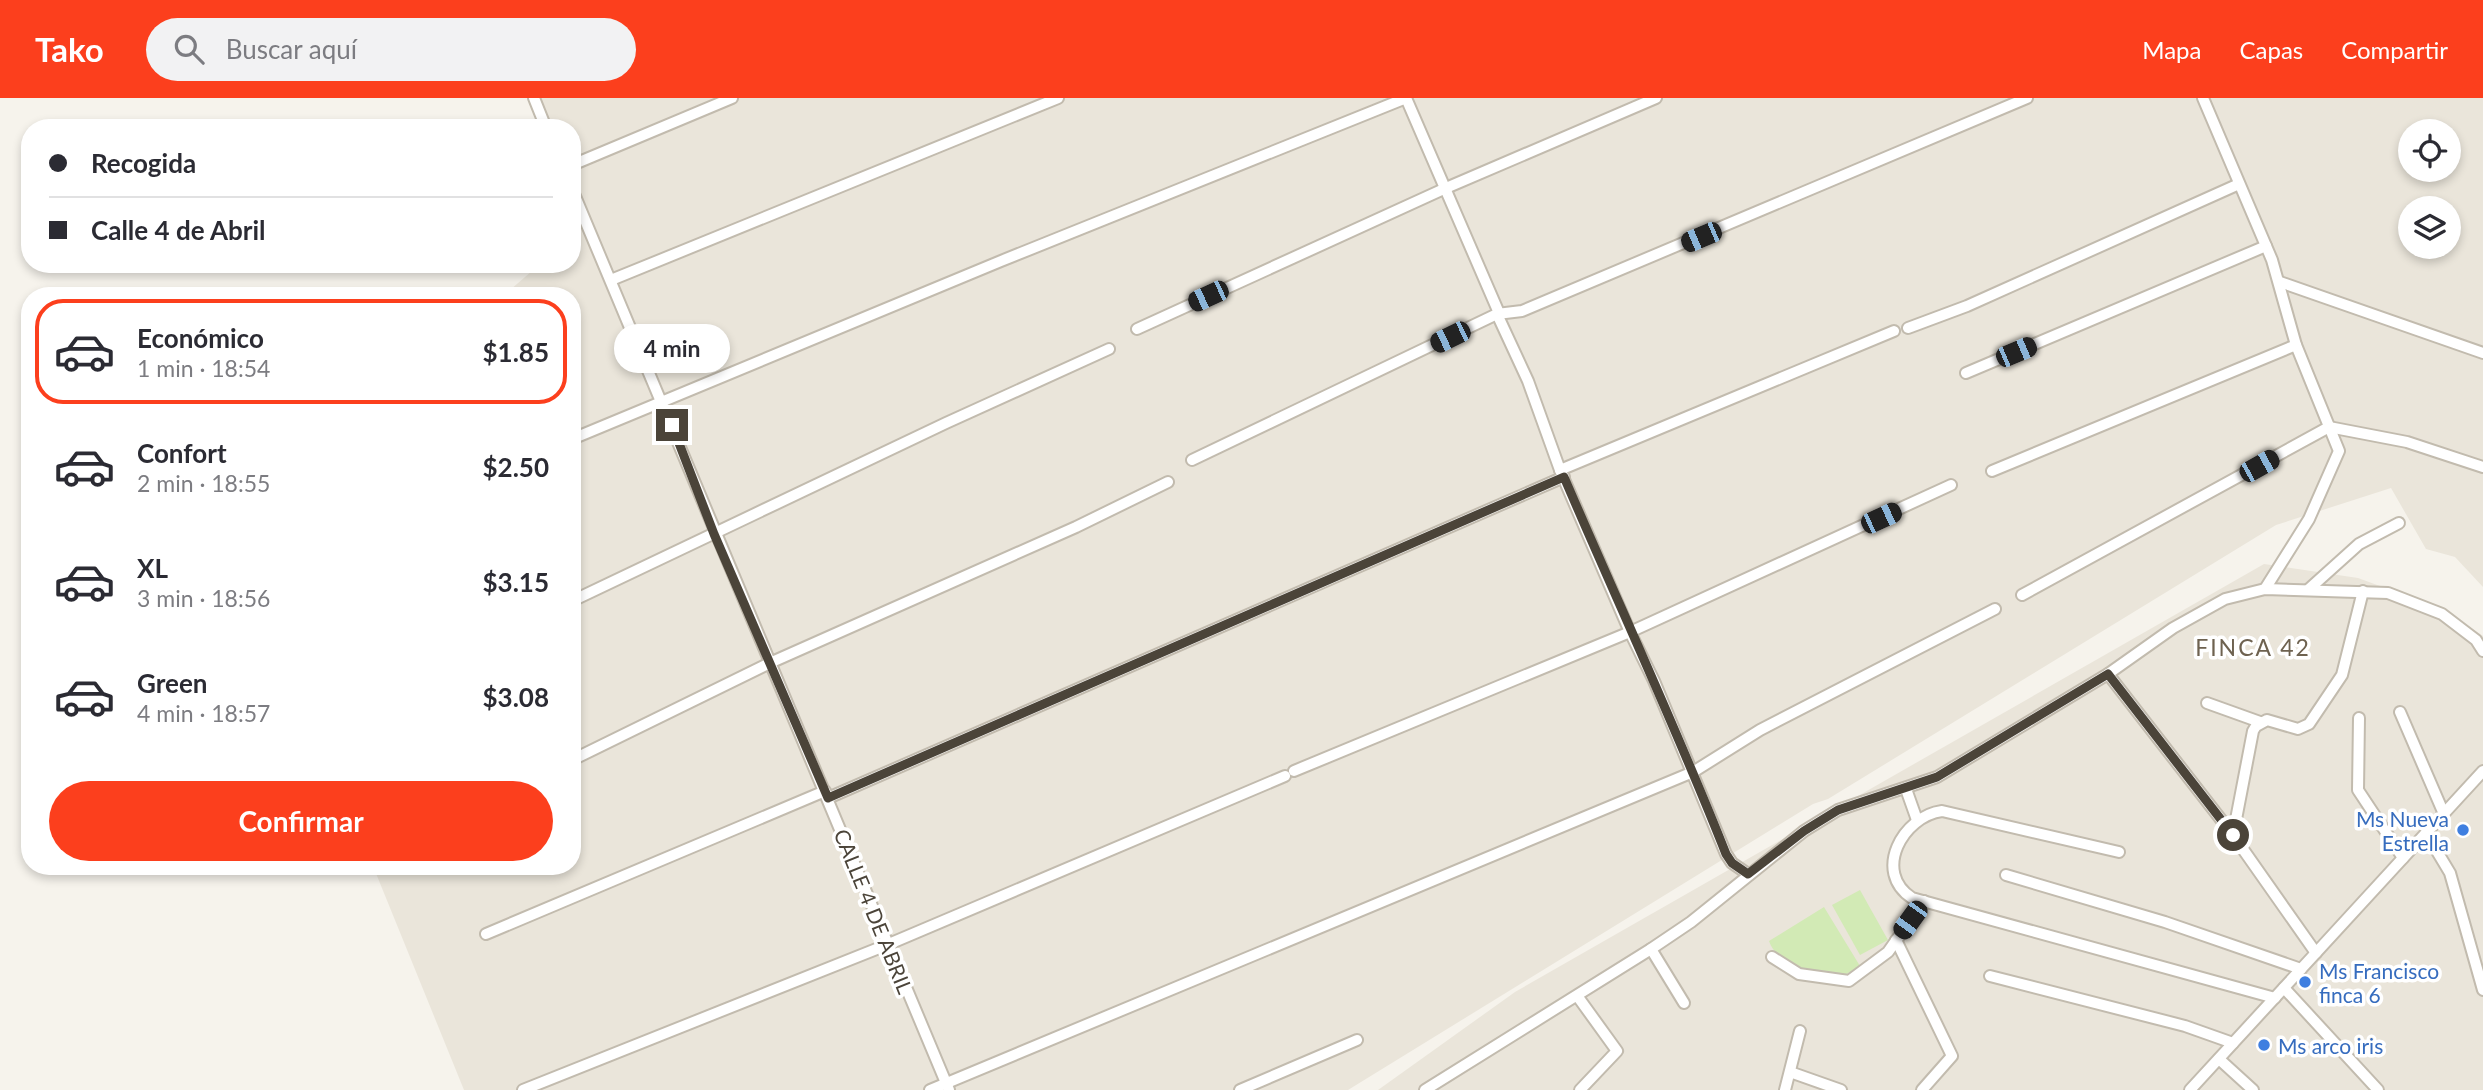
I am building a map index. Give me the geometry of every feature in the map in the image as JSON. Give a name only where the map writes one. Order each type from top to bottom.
[{"type":"street","points":[[534,98],[542,119]]},
{"type":"street","points":[[581,160],[732,98]]},
{"type":"street","points":[[611,280],[1058,98]]},
{"type":"street","points":[[581,435],[1001,261],[1406,98],[1528,381],[1562,474],[1654,681],[1726,854],[1732,863],[1748,874]]},
{"type":"street","points":[[1137,329],[1446,188],[1656,98]]},
{"type":"street","points":[[1192,460],[1497,314],[1522,311],[2027,98]]},
{"type":"street","points":[[2203,98],[2280,282],[2297,345],[2339,451],[2309,519],[2265,589]]},
{"type":"street","points":[[1908,328],[1967,306],[2239,184]]},
{"type":"street","name":"CALLE 4 DE ABRIL","points":[[581,211],[663,403],[714,534],[772,662],[947,1087]]},
{"type":"street","points":[[1966,373],[2266,246]]},
{"type":"street","points":[[2280,282],[2483,353]]},
{"type":"street","points":[[486,934],[826,794],[1894,331]]},
{"type":"street","points":[[1992,471],[2297,345]]},
{"type":"street","points":[[581,597],[1109,349]]},
{"type":"street","points":[[2022,595],[2329,427],[2407,442],[2483,467]]},
{"type":"street","points":[[581,756],[772,662],[1076,527],[1168,482]]},
{"type":"street","points":[[523,1090],[888,944],[1630,632],[1951,485]]},
{"type":"street","points":[[2309,589],[2360,544],[2399,523]]},
{"type":"street","points":[[1426,1090],[1578,997],[1691,922],[1804,831],[1838,810],[1937,777],[2108,674],[2173,628],[2225,598],[2265,589],[2388,593],[2442,614],[2476,640],[2483,651]]},
{"type":"street","points":[[2207,703],[2260,722],[2274,721],[2298,729],[2309,724],[2342,675],[2363,591]]},
{"type":"street","points":[[930,1090],[947,1087],[1693,772],[1760,730],[1995,609]]},
{"type":"street","points":[[2108,674],[2233,835],[2316,953]]},
{"type":"street","points":[[2400,712],[2444,814]]},
{"type":"street","points":[[2359,718],[2358,790],[2403,858]]},
{"type":"street","points":[[2233,835],[2253,731],[2260,722]]},
{"type":"street","points":[[2195,1089],[2219,1059],[2483,771]]},
{"type":"street","points":[[1906,789],[1917,820]]},
{"type":"street","points":[[2119,852],[1955,811],[1929,812],[1917,820],[1898,841],[1894,864],[1899,885],[1904,892],[1924,901],[2275,998]]},
{"type":"street","points":[[2426,833],[2450,873],[2483,990]]},
{"type":"street","points":[[2006,875],[2165,922],[2301,969]]},
{"type":"street","points":[[1772,957],[1799,974],[1849,981],[1888,952],[1924,901]]},
{"type":"street","points":[[1896,940],[1952,1056],[1922,1090]]},
{"type":"street","points":[[1651,949],[1684,1003]]},
{"type":"street","points":[[1990,976],[2185,1026],[2233,1044]]},
{"type":"street","points":[[2284,988],[2378,1090]]},
{"type":"street","points":[[1578,997],[1617,1051],[1580,1090]]},
{"type":"street","points":[[1785,1090],[1800,1031]]},
{"type":"street","points":[[1240,1090],[1357,1040]]},
{"type":"street","points":[[2219,1059],[2253,1090]]},
{"type":"street","points":[[1790,1072],[1841,1090]]},
{"type":"shaded area","points":[[535,98],[2483,98],[2483,587],[2455,557],[2426,549],[2391,488],[2276,525],[1828,799],[1813,804],[1348,1090],[464,1090],[377,875],[581,875],[581,287],[513,287],[530,273],[581,273],[581,228],[587,223],[581,209],[581,119],[543,119]]},
{"type":"shaded area","points":[[2264,564],[2358,578],[2443,609],[2483,636],[2483,1090],[1378,1090],[1515,992]]},
{"type":"green space","points":[[1860,890],[1888,940],[1860,955],[1832,905]]},
{"type":"green space","points":[[1824,907],[1860,966],[1840,977],[1830,978],[1798,969],[1780,956],[1769,941]]},
{"type":"place","name":"Ms Nueva Estrella","points":[[2463,830]]},
{"type":"place","name":"Ms Francisco finca 6","points":[[2305,982]]},
{"type":"place","name":"Ms arco iris","points":[[2264,1045]]},
{"type":"district","name":"FINCA 42","points":[[2253,647]]},
{"type":"route","points":[[672,425],[714,534],[772,662],[828,798],[1564,477],[1630,632],[1654,681],[1726,854],[1742,871],[1748,874],[1804,831],[1838,810],[1937,777],[2108,674],[2233,835]]}]
